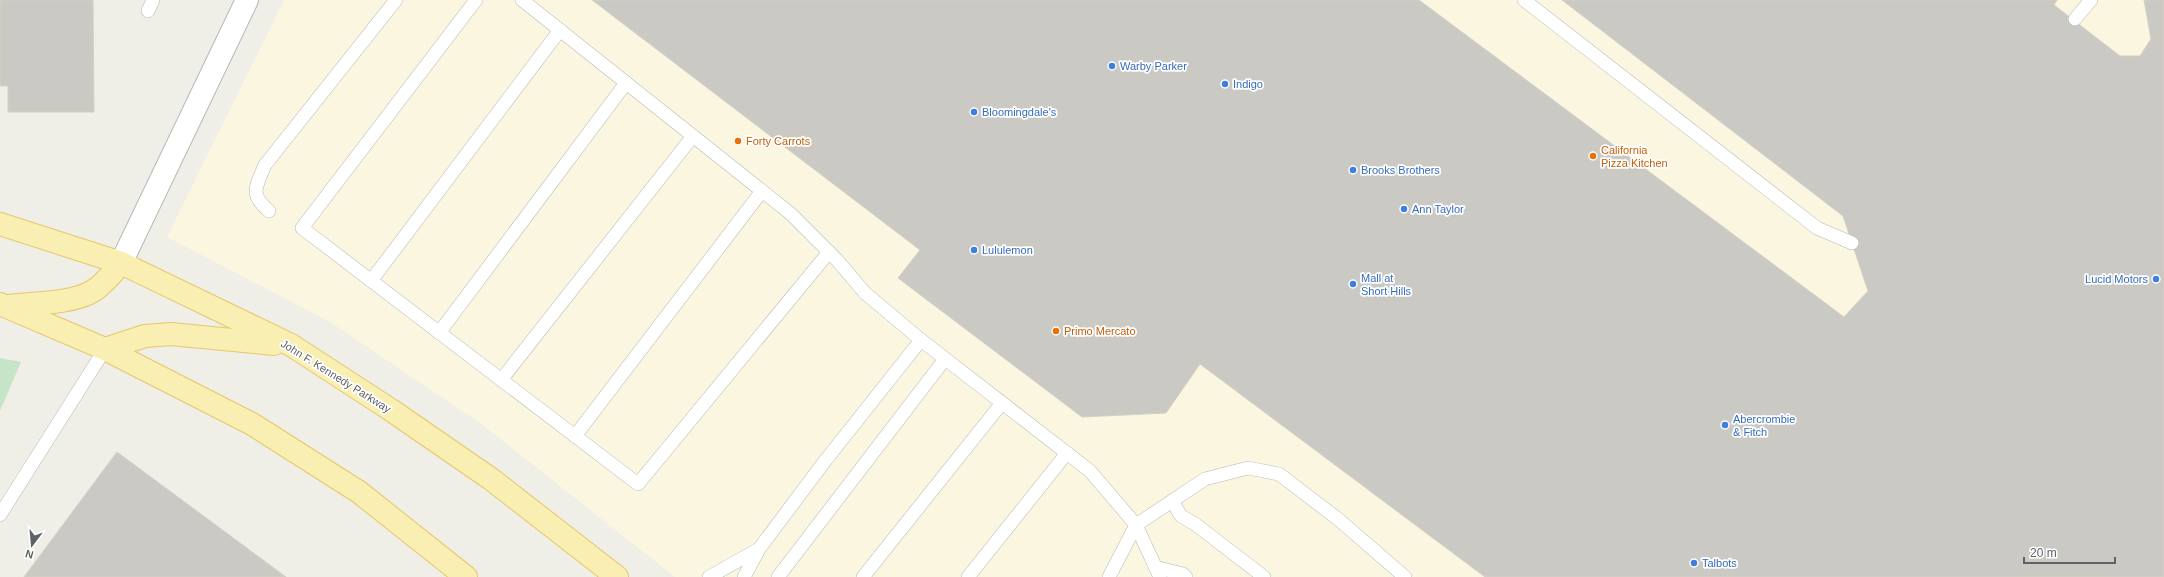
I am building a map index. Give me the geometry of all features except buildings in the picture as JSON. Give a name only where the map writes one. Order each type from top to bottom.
[{"type":"main road","name":"John F. Kennedy Parkway","points":[[0,224],[121,263],[291,345],[391,410],[484,475],[617,576]]},
{"type":"main road","points":[[3,305],[76,298],[92,292],[106,282],[121,263]]},
{"type":"main road","points":[[3,305],[105,349],[252,424],[359,492],[466,577]]},
{"type":"main road","points":[[105,349],[145,336],[171,334],[291,345]]},
{"type":"street","points":[[121,263],[247,0]]},
{"type":"lane","points":[[269,211],[258,202],[254,190],[265,165],[396,0]]},
{"type":"lane","points":[[476,0],[302,228],[638,484],[829,252]]},
{"type":"lane","points":[[522,0],[791,214],[829,252],[866,293],[921,340],[1090,471],[1136,524],[1157,572],[1183,574],[1186,577]]},
{"type":"lane","points":[[1524,0],[1817,228],[1852,244]]},
{"type":"lane","points":[[2075,19],[2091,0]]},
{"type":"lane","points":[[371,281],[560,30]]},
{"type":"lane","points":[[439,333],[626,83]]},
{"type":"lane","points":[[501,380],[693,136]]},
{"type":"lane","points":[[575,436],[762,191]]},
{"type":"lane","points":[[744,577],[759,549],[825,461],[921,340]]},
{"type":"lane","points":[[0,515],[105,349]]},
{"type":"lane","points":[[778,577],[945,359]]},
{"type":"lane","points":[[863,577],[1002,403]]},
{"type":"lane","points":[[968,577],[1067,453]]},
{"type":"lane","points":[[1110,577],[1136,524],[1205,479],[1248,468],[1279,474],[1338,519],[1405,577]]},
{"type":"lane","points":[[1172,501],[1181,516],[1195,524],[1264,577]]},
{"type":"lane","points":[[709,577],[759,549]]},
{"type":"shaded area","name":"Mall at Short Hills","points":[[284,0],[2164,0],[2164,577],[675,577],[480,423],[330,322],[167,237]]},
{"type":"green space","points":[[0,358],[21,362],[0,411]]},
{"type":"place","name":"Warby Parker","points":[[1112,66]]},
{"type":"place","name":"Indigo","points":[[1225,84]]},
{"type":"place","name":"Bloomingdale's","points":[[974,112]]},
{"type":"place","name":"Forty Carrots","points":[[738,141]]},
{"type":"place","name":"California Pizza Kitchen","points":[[1593,156]]},
{"type":"place","name":"Brooks Brothers","points":[[1353,170]]},
{"type":"place","name":"Ann Taylor","points":[[1404,209]]},
{"type":"place","name":"Lululemon","points":[[974,250]]},
{"type":"place","name":"Lucid Motors","points":[[2156,279]]},
{"type":"place","name":"Mall at Short Hills","points":[[1353,284]]},
{"type":"place","name":"Primo Mercato","points":[[1056,331]]},
{"type":"place","name":"Abercrombie & Fitch","points":[[1725,425]]},
{"type":"place","name":"Talbots","points":[[1694,563]]}]
